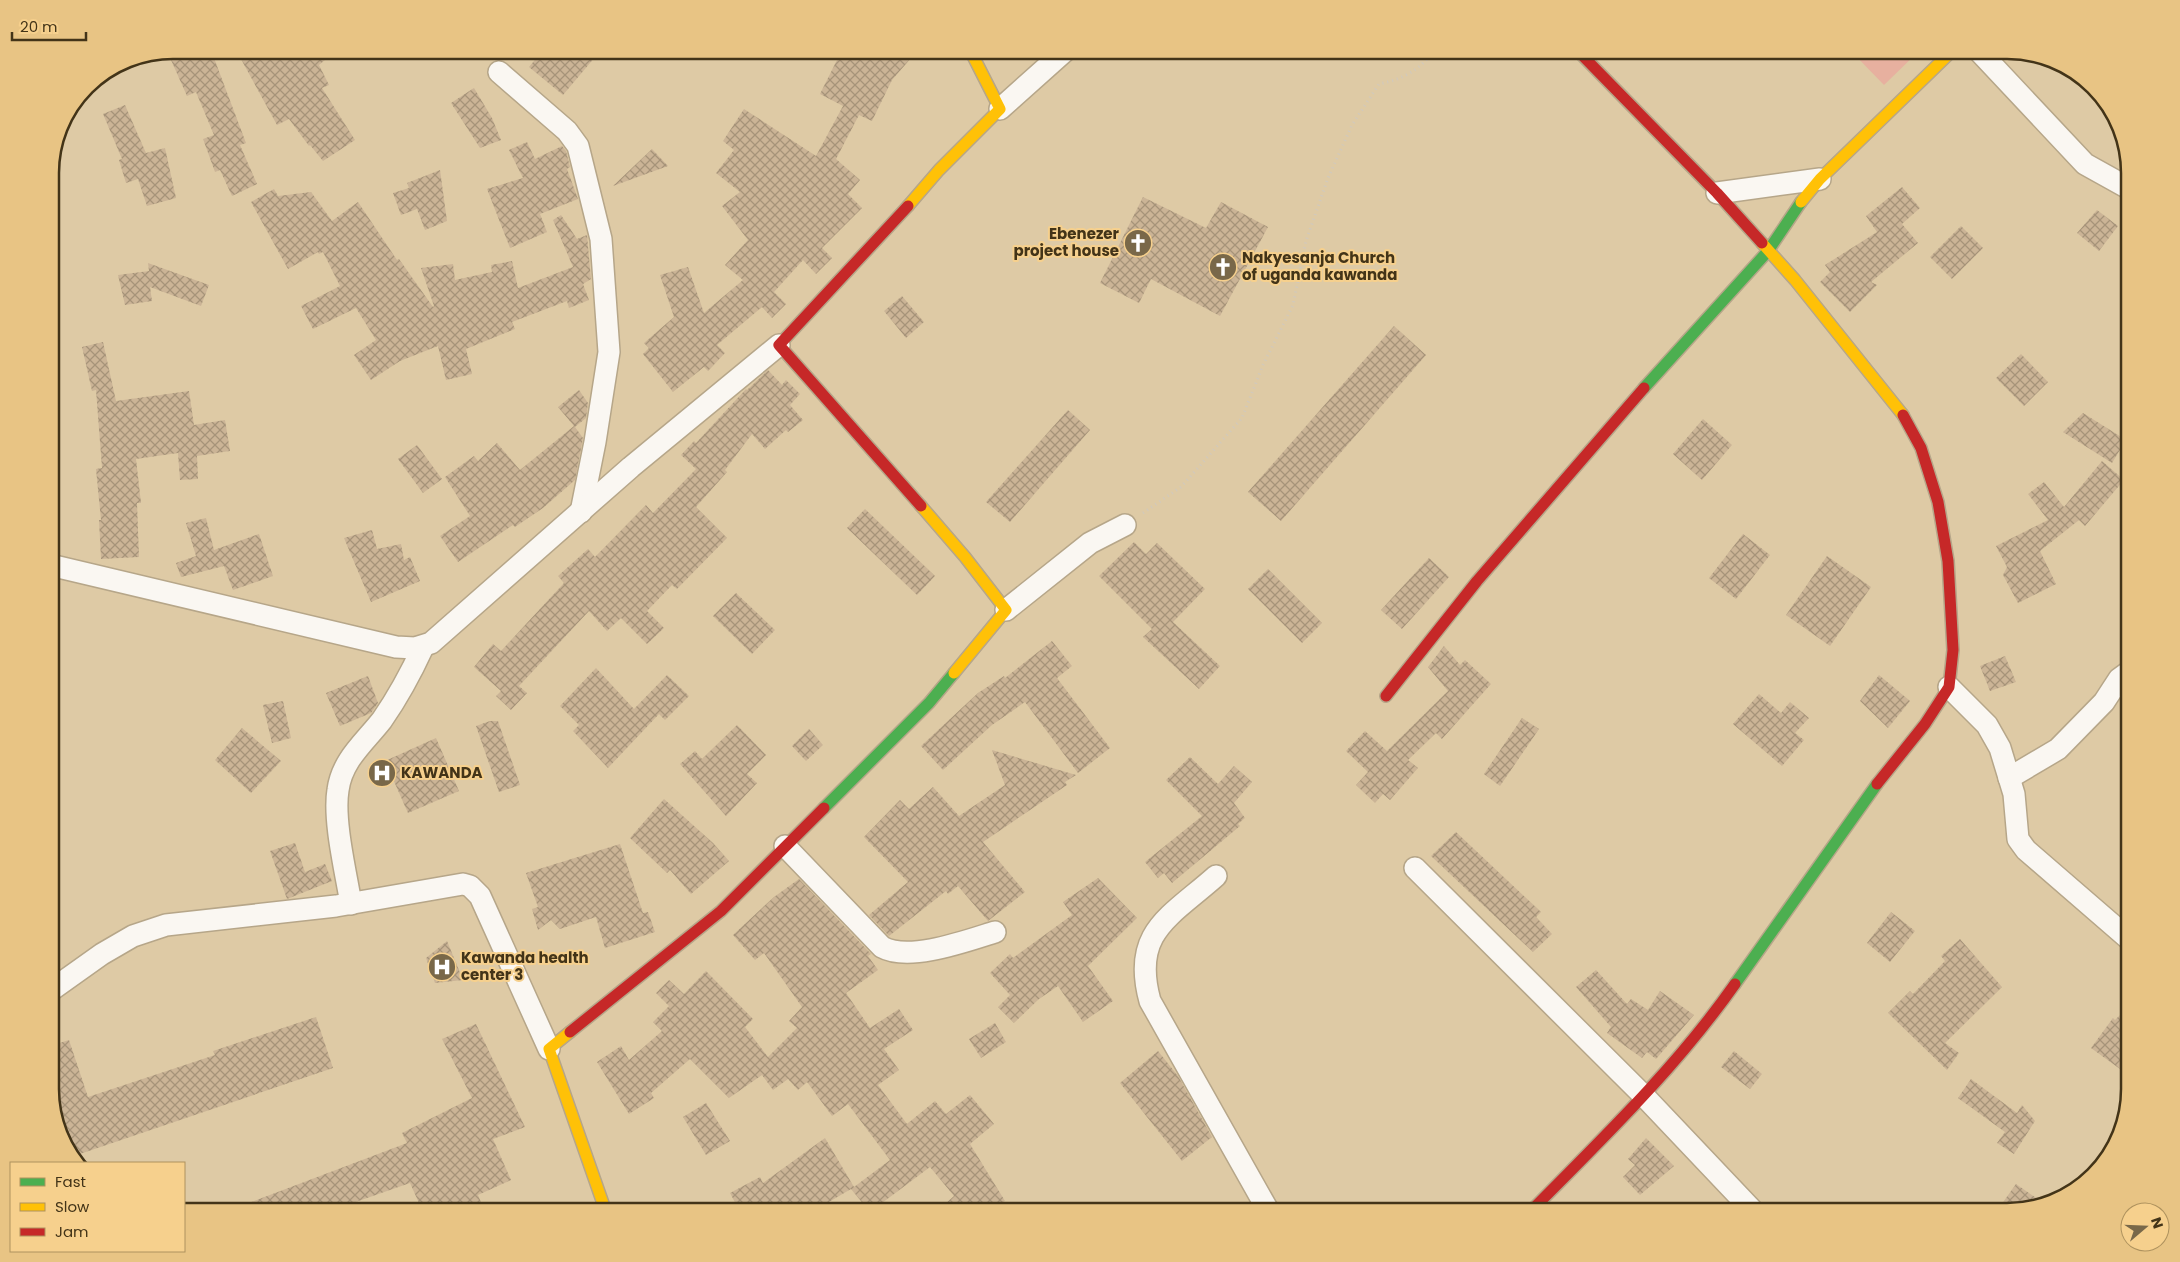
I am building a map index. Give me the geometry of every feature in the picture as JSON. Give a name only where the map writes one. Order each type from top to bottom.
[{"type":"street","points":[[975,59],[1000,109]]},
{"type":"street","points":[[59,567],[396,647],[423,648],[432,643],[581,512],[779,345],[857,258],[898,218],[939,170],[1000,109],[1056,59]]},
{"type":"street","points":[[1539,1203],[1644,1096],[1707,1024],[1872,792],[1925,724],[1950,687],[1952,650],[1948,561],[1938,502],[1921,448],[1900,409],[1717,192],[1585,59]]},
{"type":"street","points":[[1386,696],[1432,634],[1542,502],[1768,251],[1794,211],[1820,179],[1943,59]]},
{"type":"street","points":[[1986,59],[2085,164],[2121,184]]},
{"type":"street","points":[[499,72],[567,131],[578,146],[601,239],[609,352],[595,442],[581,512]]},
{"type":"street","points":[[1717,192],[1820,179]]},
{"type":"street","points":[[779,345],[965,557],[1006,610]]},
{"type":"street","points":[[549,1049],[721,911],[929,703],[1006,610],[1090,543],[1125,525]]},
{"type":"street","points":[[351,904],[340,836],[338,791],[346,762],[396,699],[423,648]]},
{"type":"street","points":[[2009,778],[2058,750],[2104,702],[2121,678]]},
{"type":"street","points":[[1950,687],[1987,725],[2000,748],[2014,794],[2018,838],[2026,850],[2121,932]]},
{"type":"street","points":[[785,846],[882,947],[892,952],[905,954],[958,943],[995,932]]},
{"type":"street","points":[[1414,868],[1644,1096],[1745,1203]]},
{"type":"street","points":[[1216,876],[1156,930],[1148,945],[1144,962],[1144,980],[1150,1001],[1264,1203]]},
{"type":"street","points":[[59,985],[102,954],[133,936],[166,925],[351,904],[454,884],[463,884],[476,890],[549,1049],[603,1203]]},
{"type":"path","points":[[1125,525],[1181,487],[1242,418],[1263,365],[1293,304],[1306,240],[1328,178],[1352,126],[1379,84],[1400,80],[1428,59]]},
{"type":"shaded area","points":[[1859,59],[1911,59],[1884,85]]},
{"type":"building","points":[[171,59],[214,59],[246,143],[240,145],[257,184],[232,196],[220,170],[215,172],[203,139],[214,135],[196,92],[187,96]]},
{"type":"building","points":[[241,59],[326,59],[319,65],[329,85],[322,88],[355,140],[323,161],[289,119],[277,125]]},
{"type":"building","points":[[536,59],[593,59],[563,95],[529,67]]},
{"type":"building","points":[[838,59],[910,59],[892,80],[872,121],[859,115],[836,159],[860,180],[848,194],[862,208],[822,248],[832,258],[816,274],[803,260],[774,292],[786,304],[772,318],[762,307],[717,345],[725,353],[708,371],[704,367],[673,392],[643,354],[649,348],[644,343],[674,317],[660,275],[688,267],[704,313],[743,280],[725,265],[748,240],[722,206],[740,192],[716,173],[734,150],[723,141],[744,109],[816,156],[843,106],[820,94]]},
{"type":"building","points":[[474,88],[492,118],[501,140],[480,148],[451,103]]},
{"type":"building","points":[[125,105],[146,153],[165,148],[176,198],[147,206],[138,179],[126,183],[119,160],[122,159],[103,114]]},
{"type":"building","points":[[527,142],[535,159],[562,146],[566,151],[570,167],[567,169],[578,199],[540,214],[547,232],[510,248],[487,189],[523,178],[509,150]]},
{"type":"building","points":[[652,149],[668,166],[613,186]]},
{"type":"building","points":[[440,170],[447,221],[425,230],[417,209],[401,215],[393,193],[409,188],[407,183]]},
{"type":"building","points":[[1902,187],[1920,208],[1902,224],[1918,243],[1871,282],[1877,285],[1850,312],[1820,282],[1830,272],[1825,265],[1877,232],[1866,216]]},
{"type":"building","points":[[274,189],[278,196],[311,192],[332,221],[358,202],[397,260],[399,259],[433,307],[421,268],[453,264],[455,280],[492,272],[491,265],[512,261],[518,288],[573,267],[553,220],[561,215],[577,239],[587,235],[591,279],[583,284],[589,300],[569,308],[567,301],[512,322],[515,329],[466,349],[472,374],[446,380],[438,346],[400,361],[371,380],[354,355],[376,340],[356,308],[313,329],[301,306],[340,286],[323,252],[319,254],[318,252],[288,269],[251,202]]},
{"type":"building","points":[[1143,197],[1206,228],[1221,202],[1268,227],[1220,316],[1151,279],[1139,303],[1100,283]]},
{"type":"building","points":[[2097,210],[2118,226],[2099,251],[2077,233]]},
{"type":"building","points":[[1961,226],[1983,248],[1952,279],[1930,257]]},
{"type":"building","points":[[148,263],[209,285],[201,306],[150,287],[152,301],[125,305],[118,275],[149,271]]},
{"type":"building","points":[[902,296],[924,322],[906,338],[884,311]]},
{"type":"building","points":[[1394,326],[1426,355],[1281,521],[1248,492]]},
{"type":"building","points":[[103,342],[116,401],[189,391],[194,425],[225,420],[230,451],[197,456],[198,479],[180,480],[178,453],[136,459],[141,503],[137,503],[139,557],[101,559],[99,520],[101,520],[96,469],[102,468],[96,390],[92,391],[82,347]]},
{"type":"building","points":[[2021,354],[2048,382],[2024,406],[1996,378]]},
{"type":"building","points":[[768,370],[782,385],[786,380],[800,394],[790,405],[803,420],[788,432],[786,430],[765,449],[752,434],[725,470],[727,472],[696,507],[727,538],[677,589],[672,585],[647,611],[664,628],[647,644],[621,618],[607,631],[589,611],[519,686],[527,693],[511,710],[496,696],[501,691],[474,667],[493,644],[501,651],[564,583],[558,576],[588,549],[595,557],[646,505],[653,513],[696,469],[681,455],[694,441],[696,443],[746,389]]},
{"type":"building","points":[[579,390],[588,403],[586,418],[575,427],[583,438],[575,480],[543,508],[515,527],[513,525],[458,562],[440,536],[470,516],[445,477],[474,456],[478,461],[497,443],[520,470],[574,426],[558,407]]},
{"type":"building","points":[[1068,410],[1090,430],[1010,522],[986,502]]},
{"type":"building","points":[[2083,413],[2121,437],[2121,448],[2112,463],[2063,432]]},
{"type":"building","points":[[1703,419],[1732,445],[1702,480],[1673,454]]},
{"type":"building","points":[[417,445],[442,479],[423,493],[398,459]]},
{"type":"building","points":[[2102,461],[2121,477],[2121,484],[2085,526],[2079,520],[2040,551],[2056,584],[2018,603],[2003,575],[2007,567],[1996,546],[2048,520],[2028,494],[2044,482],[2064,507]]},
{"type":"building","points":[[865,509],[935,576],[917,595],[847,528]]},
{"type":"building","points":[[206,518],[214,550],[259,534],[273,576],[233,590],[224,566],[181,577],[176,563],[196,556],[186,523]]},
{"type":"building","points":[[372,530],[377,549],[401,544],[404,560],[410,557],[420,581],[371,602],[344,538]]},
{"type":"building","points":[[1743,534],[1770,555],[1736,599],[1709,578]]},
{"type":"building","points":[[1134,542],[1146,554],[1157,543],[1205,589],[1173,622],[1220,666],[1199,689],[1143,637],[1152,629],[1099,576]]},
{"type":"building","points":[[1827,556],[1871,587],[1830,646],[1786,615]]},
{"type":"building","points":[[1429,558],[1449,577],[1402,629],[1381,610]]},
{"type":"building","points":[[1268,569],[1322,623],[1302,643],[1248,589]]},
{"type":"building","points":[[736,593],[775,630],[752,654],[713,616]]},
{"type":"building","points":[[1052,641],[1072,666],[1057,678],[1110,748],[1078,773],[1025,702],[992,725],[943,770],[921,746],[978,693],[1004,676],[1005,678]]},
{"type":"building","points":[[1444,646],[1460,665],[1465,660],[1491,684],[1442,739],[1436,733],[1408,760],[1418,768],[1390,800],[1383,794],[1375,803],[1356,785],[1368,772],[1346,751],[1365,731],[1387,751],[1448,691],[1428,667]]},
{"type":"building","points":[[2005,656],[2016,682],[1990,691],[1980,666]]},
{"type":"building","points":[[596,668],[634,709],[667,675],[689,696],[665,720],[659,714],[608,768],[573,731],[579,725],[560,706]]},
{"type":"building","points":[[1879,675],[1910,701],[1888,728],[1860,701]]},
{"type":"building","points":[[368,676],[378,703],[371,713],[340,726],[326,693]]},
{"type":"building","points":[[1759,694],[1781,713],[1790,702],[1809,718],[1795,733],[1804,740],[1782,766],[1733,724]]},
{"type":"building","points":[[283,701],[291,738],[272,743],[263,705]]},
{"type":"building","points":[[1522,718],[1539,729],[1500,786],[1484,774]]},
{"type":"building","points":[[490,721],[498,721],[520,785],[499,792],[476,726]]},
{"type":"building","points":[[737,725],[766,755],[747,774],[757,783],[726,816],[680,764],[695,751],[702,759]]},
{"type":"building","points":[[242,728],[281,761],[251,793],[215,760]]},
{"type":"building","points":[[809,729],[823,745],[806,761],[792,746]]},
{"type":"building","points":[[436,738],[459,791],[408,813],[385,761]]},
{"type":"building","points":[[992,750],[1076,775],[1065,782],[1067,785],[983,842],[1025,892],[988,921],[958,886],[948,894],[946,891],[889,936],[869,915],[908,882],[864,837],[900,800],[909,809],[933,787],[959,816],[1005,785]]},
{"type":"building","points":[[1190,757],[1218,784],[1234,766],[1252,782],[1234,803],[1245,818],[1238,824],[1240,826],[1172,883],[1164,873],[1158,878],[1145,862],[1202,816],[1166,780]]},
{"type":"building","points":[[664,799],[713,843],[729,861],[691,894],[670,870],[667,873],[630,838]]},
{"type":"building","points":[[1456,832],[1541,912],[1536,917],[1552,934],[1533,952],[1431,856]]},
{"type":"building","points":[[295,843],[305,872],[325,864],[332,881],[287,899],[270,851]]},
{"type":"building","points":[[620,844],[643,913],[648,912],[655,932],[605,948],[596,917],[560,929],[551,920],[538,930],[532,909],[538,907],[526,873]]},
{"type":"building","points":[[1098,878],[1137,918],[1088,966],[1113,1001],[1083,1022],[1058,986],[1039,999],[1014,1023],[998,1007],[1010,995],[990,973],[1010,954],[1013,958],[1072,915],[1063,902]]},
{"type":"building","points":[[799,879],[871,954],[868,956],[878,970],[846,993],[870,1028],[899,1009],[913,1030],[884,1049],[899,1070],[878,1085],[907,1124],[935,1101],[946,1114],[970,1095],[994,1124],[970,1144],[1005,1201],[1002,1203],[946,1203],[954,1196],[930,1167],[882,1203],[863,1203],[851,1189],[827,1203],[735,1203],[730,1193],[760,1177],[763,1183],[825,1138],[854,1187],[890,1160],[848,1104],[832,1116],[807,1082],[798,1090],[788,1079],[773,1090],[762,1075],[729,1098],[690,1059],[651,1093],[654,1098],[629,1114],[597,1062],[621,1046],[629,1060],[662,1031],[653,1022],[669,1006],[656,993],[669,980],[684,994],[706,971],[753,1019],[745,1027],[768,1057],[797,1028],[789,1021],[802,1007],[764,953],[755,960],[733,935],[774,897]]},
{"type":"building","points":[[1891,912],[1915,931],[1890,962],[1867,943]]},
{"type":"building","points":[[1960,939],[2002,987],[1945,1043],[1959,1053],[1947,1070],[1888,1013],[1910,991],[1913,994],[1945,961],[1941,956]]},
{"type":"building","points":[[447,941],[463,980],[435,983],[426,958]]},
{"type":"building","points":[[1596,970],[1627,1004],[1631,999],[1648,1010],[1660,991],[1694,1015],[1656,1059],[1647,1052],[1642,1058],[1607,1033],[1611,1027],[1576,987]]},
{"type":"building","points":[[2121,1014],[2120,1069],[2091,1048],[2113,1018],[2115,1020]]},
{"type":"building","points":[[316,1017],[333,1068],[80,1154],[65,1126],[61,1111],[59,1096],[59,1043],[69,1040],[88,1097],[215,1055],[213,1051]]},
{"type":"building","points":[[995,1023],[1006,1042],[981,1058],[969,1039]]},
{"type":"building","points":[[476,1024],[525,1127],[493,1139],[511,1180],[478,1195],[481,1203],[419,1203],[410,1183],[353,1203],[248,1203],[407,1143],[402,1133],[472,1098],[442,1039]]},
{"type":"building","points":[[1158,1051],[1178,1076],[1212,1137],[1182,1161],[1120,1083]]},
{"type":"building","points":[[1734,1051],[1762,1074],[1750,1089],[1721,1067]]},
{"type":"building","points":[[1971,1079],[2017,1113],[2022,1105],[2035,1121],[2014,1154],[1997,1143],[2005,1132],[1958,1098]]},
{"type":"building","points":[[706,1103],[730,1141],[706,1155],[683,1117]]},
{"type":"building","points":[[1646,1138],[1674,1166],[1640,1195],[1623,1177],[1635,1165],[1628,1159]]},
{"type":"building","points":[[2016,1184],[2037,1199],[2022,1202],[2002,1203]]},
{"type":"traffic: fast","points":[[1644,388],[1768,251],[1801,202]]},
{"type":"traffic: fast","points":[[824,808],[929,703],[954,673]]},
{"type":"traffic: fast","points":[[1735,984],[1877,784]]},
{"type":"traffic: slow","points":[[908,206],[939,170],[1000,109],[975,59]]},
{"type":"traffic: slow","points":[[1801,202],[1820,179],[1944,59]]},
{"type":"traffic: slow","points":[[1762,243],[1795,280],[1903,415]]},
{"type":"traffic: slow","points":[[921,506],[965,557],[1006,610],[954,673]]},
{"type":"traffic: slow","points":[[570,1032],[549,1049],[603,1203]]},
{"type":"traffic: jam","points":[[1586,59],[1717,193],[1762,243]]},
{"type":"traffic: jam","points":[[908,206],[779,345],[921,506]]},
{"type":"traffic: jam","points":[[1386,696],[1477,581],[1644,388]]},
{"type":"traffic: jam","points":[[1877,784],[1925,724],[1949,687],[1953,650],[1948,561],[1938,502],[1921,448],[1903,415]]},
{"type":"traffic: jam","points":[[570,1032],[721,911],[824,808]]},
{"type":"traffic: jam","points":[[1539,1203],[1663,1074],[1735,984]]},
{"type":"place","name":"Ebenezer project house","points":[[1138,243]]},
{"type":"place","name":"Nakyesanja Church of uganda kawanda","points":[[1223,267]]},
{"type":"place","name":"KAWANDA","points":[[382,773]]},
{"type":"place","name":"Kawanda health center 3","points":[[442,967]]}]
